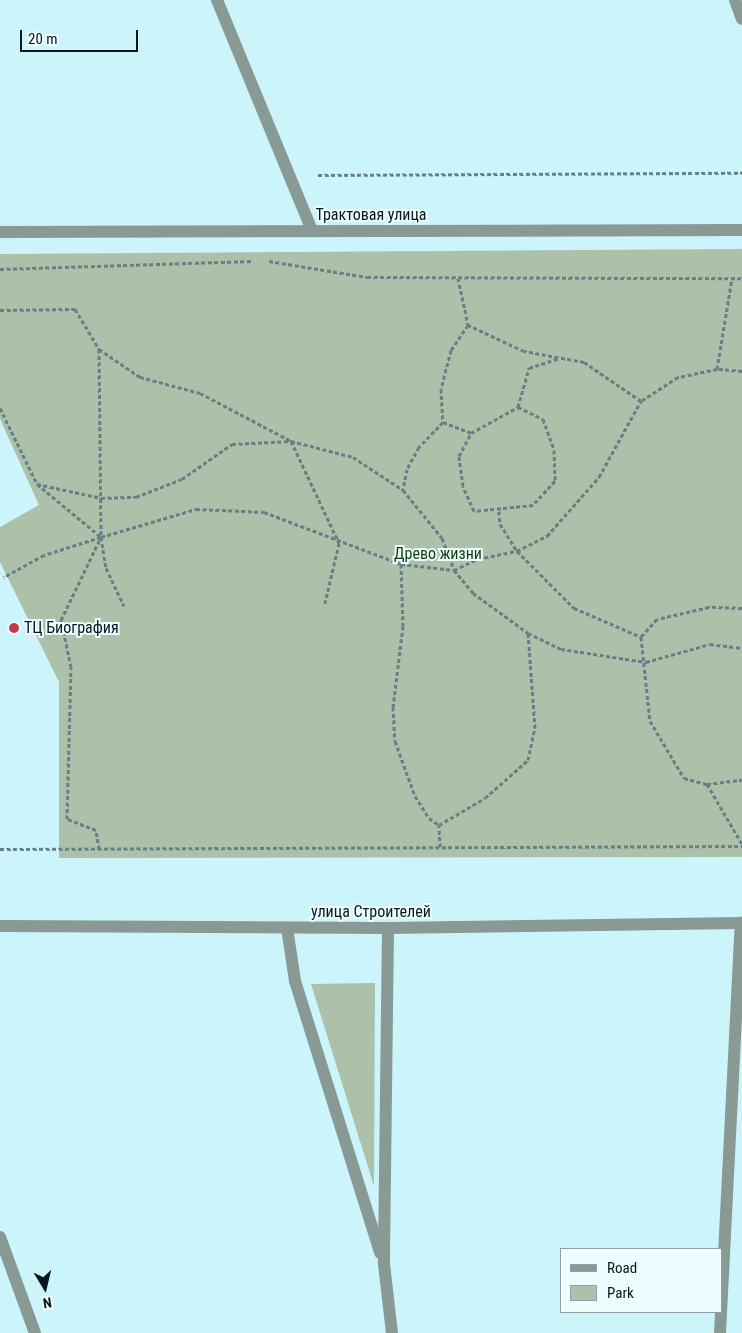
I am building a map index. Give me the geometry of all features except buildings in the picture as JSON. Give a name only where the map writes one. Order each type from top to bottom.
[{"type":"street","points":[[217,0],[312,231]]},
{"type":"street","points":[[734,0],[742,19]]},
{"type":"street","name":"Трактовая улица","points":[[0,232],[742,230]]},
{"type":"street","points":[[722,1294],[741,923]]},
{"type":"street","name":"улица Строителей","points":[[0,926],[388,928],[741,923]]},
{"type":"street","points":[[287,928],[295,981],[384,1264]]},
{"type":"street","points":[[388,928],[384,1264],[392,1333]]},
{"type":"street","points":[[0,1237],[35,1333]]},
{"type":"street","points":[[720,1333],[721,1313]]},
{"type":"path","points":[[310,166],[314,175],[742,173]]},
{"type":"path","points":[[266,260],[367,276],[458,278],[742,278]]},
{"type":"path","points":[[0,269],[257,261]]},
{"type":"path","points":[[403,490],[407,469],[419,447],[443,422],[442,389],[451,350],[468,325],[458,278]]},
{"type":"path","points":[[717,369],[732,278]]},
{"type":"path","points":[[0,310],[75,309],[99,349],[140,377],[200,393],[291,441],[353,457],[403,490],[442,538],[454,570],[473,593],[528,633],[561,649],[646,662],[710,644],[742,648]]},
{"type":"path","points":[[468,325],[524,352],[584,362],[641,401]]},
{"type":"path","points":[[99,349],[101,537],[106,568],[124,606]]},
{"type":"path","points":[[518,407],[543,419],[554,450],[554,481],[533,504],[498,511],[474,511],[463,486],[459,456],[472,433],[518,407],[529,368],[560,358]]},
{"type":"path","points":[[4,577],[44,555],[196,509],[264,512],[339,543],[401,564],[454,570],[478,559],[517,551],[547,536],[599,477],[641,401],[678,377],[717,369],[742,371]]},
{"type":"path","points":[[0,408],[37,484],[101,537]]},
{"type":"path","points":[[443,422],[472,433]]},
{"type":"path","points":[[37,484],[101,498],[136,497],[182,479],[232,444],[291,441]]},
{"type":"path","points":[[291,441],[339,543],[325,603]]},
{"type":"path","points":[[498,511],[500,524],[517,551],[574,608],[641,637]]},
{"type":"path","points":[[99,849],[96,830],[67,819],[71,668],[61,620],[101,537]]},
{"type":"path","points":[[401,564],[403,626],[393,707],[396,741],[415,796],[429,818],[439,824]]},
{"type":"path","points":[[641,637],[657,619],[709,607],[742,608]]},
{"type":"path","points":[[439,824],[485,798],[528,760],[536,728],[528,633]]},
{"type":"path","points":[[641,637],[646,662],[650,721],[684,778],[707,784],[742,780]]},
{"type":"path","points":[[0,849],[742,845],[707,784]]},
{"type":"path","points":[[439,824],[440,847]]},
{"type":"green space","name":"Древо жизни","points":[[742,249],[742,857],[59,858],[59,682],[0,562],[0,527],[39,505],[0,419],[0,254]]},
{"type":"green space","points":[[375,983],[374,1186],[311,984]]},
{"type":"place","name":"ТЦ Биография","points":[[14,628]]}]
